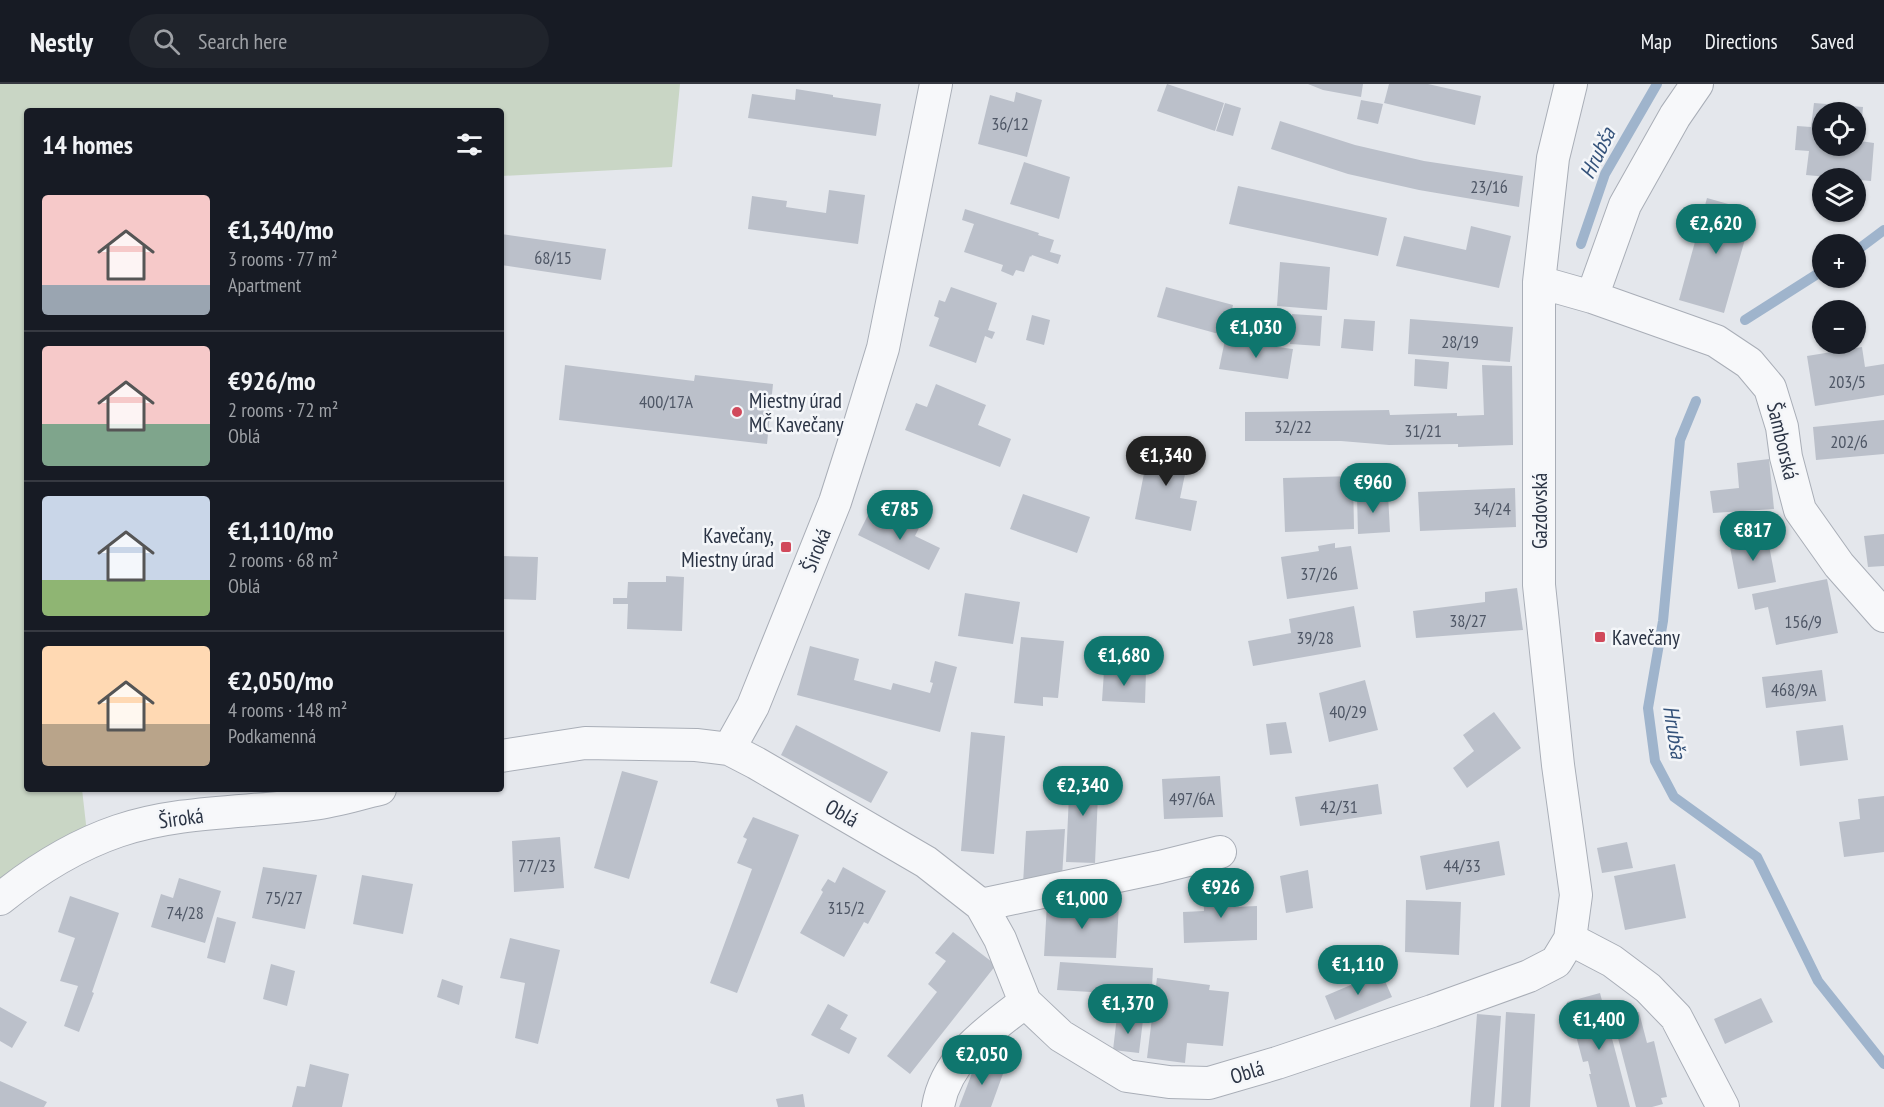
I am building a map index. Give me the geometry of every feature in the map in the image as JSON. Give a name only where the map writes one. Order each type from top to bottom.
[{"type":"street","name":"Široká","points":[[729,749],[753,706],[835,502],[861,419],[883,348],[936,84]]},
{"type":"street","name":"Gazdovská","points":[[1570,84],[1553,158],[1539,282],[1539,585],[1558,765],[1576,895],[1570,939]]},
{"type":"street","points":[[1592,297],[1625,205],[1675,116],[1697,84]]},
{"type":"street","name":"Šamborská","points":[[1539,282],[1592,297],[1716,341],[1749,363],[1770,387],[1782,427],[1786,457],[1800,510],[1839,565],[1884,616]]},
{"type":"street","points":[[504,756],[585,743],[696,745],[729,749]]},
{"type":"street","name":"Oblá","points":[[729,749],[926,862],[981,904],[1000,939],[1025,1002],[1061,1036],[1127,1076],[1169,1082],[1209,1083],[1277,1063],[1529,976],[1556,962],[1570,939]]},
{"type":"street","name":"Široká","points":[[0,899],[28,877],[62,856],[88,842],[119,830],[153,821],[315,804],[367,792]]},
{"type":"street","points":[[981,904],[1160,867],[1220,852]]},
{"type":"street","points":[[1570,939],[1612,961],[1648,988],[1676,1017],[1723,1107]]},
{"type":"street","points":[[938,1107],[950,1072],[972,1043],[1025,1002]]},
{"type":"green space","points":[[0,84],[680,84],[672,167],[504,176],[504,108],[24,108],[24,792],[82,792],[88,842],[0,899]]},
{"type":"building","points":[[1167,84],[1224,103],[1215,131],[1157,111]]},
{"type":"building","points":[[1308,84],[1363,84],[1361,97],[1323,90]]},
{"type":"building","points":[[1389,84],[1428,84],[1481,96],[1475,125],[1384,103]]},
{"type":"building","points":[[796,89],[881,104],[876,136],[748,118],[752,94],[795,100]]},
{"type":"building","points":[[1016,92],[1042,100],[1027,157],[978,144],[990,95],[1014,102]]},
{"type":"building","points":[[1361,100],[1383,104],[1378,124],[1357,119]]},
{"type":"building","points":[[1225,103],[1241,108],[1233,136],[1216,131]]},
{"type":"building","points":[[1812,119],[1812,156],[1866,156],[1866,142],[1874,143],[1871,181],[1866,181],[1866,168],[1812,168],[1812,176],[1806,175],[1809,151],[1795,150],[1797,126],[1811,127]]},
{"type":"building","points":[[1280,121],[1355,145],[1424,161],[1523,176],[1519,207],[1419,190],[1348,174],[1271,149]]},
{"type":"building","points":[[1024,162],[1070,177],[1059,219],[1010,204]]},
{"type":"building","points":[[1238,186],[1387,218],[1378,256],[1229,224]]},
{"type":"building","points":[[829,190],[865,195],[858,244],[748,229],[752,196],[787,201],[786,207],[826,213]]},
{"type":"building","points":[[1707,198],[1753,211],[1724,313],[1679,300]]},
{"type":"building","points":[[965,209],[1054,240],[1050,252],[1061,255],[1058,264],[1032,255],[1024,272],[1016,270],[1013,276],[1001,271],[1003,265],[964,252],[974,224],[962,220]]},
{"type":"building","points":[[1471,226],[1511,236],[1499,288],[1396,266],[1404,236],[1466,250]]},
{"type":"building","points":[[504,234],[606,249],[601,280],[504,265]]},
{"type":"building","points":[[1280,262],[1330,267],[1327,310],[1277,306]]},
{"type":"building","points":[[951,287],[997,303],[988,330],[995,332],[992,339],[985,336],[976,363],[929,346],[939,318],[934,316],[939,300],[945,302]]},
{"type":"building","points":[[1166,287],[1233,305],[1226,336],[1157,317]]},
{"type":"building","points":[[1292,314],[1322,316],[1320,346],[1290,344]]},
{"type":"building","points":[[1032,315],[1050,320],[1044,345],[1026,340]]},
{"type":"building","points":[[1344,319],[1375,321],[1373,351],[1341,348]]},
{"type":"building","points":[[1410,319],[1513,327],[1510,362],[1408,354]]},
{"type":"building","points":[[1225,340],[1293,349],[1288,379],[1219,369]]},
{"type":"building","points":[[1863,354],[1865,367],[1884,364],[1884,395],[1815,406],[1807,356]]},
{"type":"building","points":[[1415,359],[1449,362],[1447,389],[1414,386]]},
{"type":"building","points":[[565,365],[694,381],[695,375],[773,384],[767,444],[559,420]]},
{"type":"building","points":[[1482,365],[1512,366],[1513,445],[1458,447],[1458,444],[1389,445],[1341,441],[1245,441],[1245,412],[1389,410],[1390,415],[1457,413],[1457,416],[1484,415]]},
{"type":"building","points":[[936,384],[986,405],[978,425],[1011,439],[1000,467],[905,430],[916,403],[927,407]]},
{"type":"building","points":[[1884,420],[1884,454],[1816,460],[1813,427]]},
{"type":"building","points":[[1151,438],[1191,446],[1180,498],[1197,501],[1191,531],[1135,519]]},
{"type":"building","points":[[1769,459],[1774,509],[1713,513],[1710,491],[1739,488],[1737,463]]},
{"type":"building","points":[[1353,476],[1354,529],[1285,532],[1283,478]]},
{"type":"building","points":[[1515,488],[1516,527],[1420,531],[1418,492]]},
{"type":"building","points":[[1023,494],[1090,517],[1077,553],[1010,529]]},
{"type":"building","points":[[1388,494],[1390,532],[1358,534],[1357,495]]},
{"type":"building","points":[[869,513],[902,529],[906,522],[919,528],[915,536],[940,548],[929,570],[858,535]]},
{"type":"building","points":[[1884,534],[1884,566],[1868,567],[1864,536]]},
{"type":"building","points":[[1767,535],[1776,582],[1738,589],[1729,542]]},
{"type":"building","points":[[1335,543],[1335,548],[1351,546],[1358,589],[1287,599],[1281,557],[1319,551],[1318,546]]},
{"type":"building","points":[[504,556],[538,557],[536,600],[504,599]]},
{"type":"building","points":[[666,576],[684,577],[682,631],[627,629],[628,604],[613,604],[613,598],[627,598],[628,582],[666,582]]},
{"type":"building","points":[[1827,579],[1838,633],[1776,645],[1768,607],[1755,610],[1752,594]]},
{"type":"building","points":[[1517,588],[1523,630],[1416,638],[1413,611],[1485,602],[1485,592]]},
{"type":"building","points":[[965,593],[1020,602],[1013,644],[958,636]]},
{"type":"building","points":[[1354,606],[1361,647],[1253,666],[1248,641],[1291,633],[1289,619]]},
{"type":"building","points":[[1021,637],[1064,641],[1058,698],[1043,697],[1043,706],[1014,703]]},
{"type":"building","points":[[810,646],[859,659],[854,680],[891,690],[893,683],[930,693],[935,661],[957,667],[940,732],[797,695]]},
{"type":"building","points":[[1822,670],[1826,701],[1766,708],[1762,677]]},
{"type":"building","points":[[1104,671],[1146,672],[1145,703],[1102,701]]},
{"type":"building","points":[[1365,680],[1378,730],[1329,742],[1319,693]]},
{"type":"building","points":[[1494,712],[1521,748],[1467,788],[1453,768],[1474,751],[1463,735]]},
{"type":"building","points":[[1286,722],[1292,753],[1270,755],[1266,724]]},
{"type":"building","points":[[796,725],[888,772],[871,803],[781,755]]},
{"type":"building","points":[[1843,725],[1848,760],[1800,766],[1796,731]]},
{"type":"building","points":[[971,732],[1005,736],[994,854],[961,851]]},
{"type":"building","points":[[622,771],[658,781],[629,879],[594,868]]},
{"type":"building","points":[[1070,772],[1099,772],[1095,863],[1066,862]]},
{"type":"building","points":[[1220,776],[1223,817],[1164,819],[1162,779]]},
{"type":"building","points":[[1378,784],[1382,814],[1300,826],[1295,797]]},
{"type":"building","points":[[1884,796],[1884,852],[1844,857],[1839,822],[1860,819],[1858,799]]},
{"type":"building","points":[[753,817],[799,835],[737,993],[710,983],[752,869],[737,863],[747,839],[743,837]]},
{"type":"building","points":[[1065,829],[1062,877],[1023,884],[1026,831]]},
{"type":"building","points":[[560,837],[564,888],[514,892],[512,841]]},
{"type":"building","points":[[1499,841],[1505,875],[1426,890],[1420,856]]},
{"type":"building","points":[[1627,842],[1633,868],[1602,873],[1597,848]]},
{"type":"building","points":[[1675,864],[1686,918],[1625,930],[1614,876]]},
{"type":"building","points":[[263,867],[317,875],[305,929],[252,918]]},
{"type":"building","points":[[843,867],[886,891],[868,924],[864,922],[844,957],[800,933],[828,879],[835,883]]},
{"type":"building","points":[[1308,870],[1313,908],[1286,913],[1280,876]]},
{"type":"building","points":[[362,875],[413,884],[403,934],[353,924]]},
{"type":"building","points":[[179,878],[221,891],[205,943],[151,927],[161,894],[173,898]]},
{"type":"building","points":[[1235,885],[1236,907],[1257,906],[1257,940],[1184,943],[1183,912],[1204,911],[1203,887]]},
{"type":"building","points":[[70,896],[119,913],[79,1032],[64,1026],[78,986],[60,981],[75,938],[58,932]]},
{"type":"building","points":[[1406,900],[1461,902],[1459,955],[1405,952]]},
{"type":"building","points":[[1047,903],[1119,904],[1116,958],[1044,956]]},
{"type":"building","points":[[217,917],[236,922],[225,963],[207,958]]},
{"type":"building","points":[[953,932],[996,965],[910,1074],[887,1056],[937,992],[928,984],[946,961],[935,953]]},
{"type":"building","points":[[510,938],[560,950],[538,1044],[515,1038],[525,983],[500,978]]},
{"type":"building","points":[[1060,962],[1153,968],[1151,1007],[1124,1005],[1125,994],[1057,990]]},
{"type":"building","points":[[271,964],[295,971],[287,1006],[263,999]]},
{"type":"building","points":[[1381,972],[1392,997],[1335,1020],[1325,996]]},
{"type":"building","points":[[1157,978],[1210,985],[1209,990],[1229,992],[1223,1046],[1187,1043],[1185,1063],[1147,1058]]},
{"type":"building","points":[[442,979],[463,986],[459,1005],[437,997]]},
{"type":"building","points":[[1600,993],[1630,1107],[1597,1107],[1588,1061],[1583,1062],[1567,1002]]},
{"type":"building","points":[[1761,998],[1773,1022],[1725,1044],[1714,1019]]},
{"type":"building","points":[[828,1004],[848,1015],[840,1029],[857,1038],[849,1054],[811,1035]]},
{"type":"building","points":[[0,1007],[27,1022],[12,1048],[0,1041]]},
{"type":"building","points":[[1506,1012],[1535,1014],[1530,1107],[1501,1107]]},
{"type":"building","points":[[1639,1012],[1647,1043],[1654,1041],[1667,1097],[1661,1098],[1663,1104],[1652,1107],[1636,1107],[1613,1019]]},
{"type":"building","points":[[1477,1014],[1501,1016],[1494,1107],[1470,1107]]},
{"type":"building","points":[[1117,1016],[1143,1020],[1139,1053],[1113,1050]]},
{"type":"building","points":[[977,1060],[1004,1071],[991,1107],[959,1107]]},
{"type":"building","points":[[310,1064],[349,1074],[342,1107],[292,1107],[297,1086],[305,1087]]},
{"type":"building","points":[[0,1081],[47,1102],[44,1107],[0,1107]]},
{"type":"building","points":[[803,1094],[805,1107],[778,1107],[776,1099]]},
{"type":"waterway","name":"Hrubša","points":[[1581,244],[1605,174],[1657,84]]},
{"type":"waterway","name":"Hrubša","points":[[1866,244],[1884,230]]},
{"type":"waterway","name":"Hrubša","points":[[1745,320],[1812,277]]},
{"type":"waterway","name":"Hrubša","points":[[1696,401],[1680,440],[1663,621],[1648,708],[1655,761],[1674,797],[1757,857],[1818,981],[1884,1064]]},
{"type":"place","name":"Miestny úrad MČ Kavečany","points":[[737,412]]},
{"type":"place","name":"Kavečany, Miestny úrad","points":[[786,547]]},
{"type":"place","name":"Kavečany","points":[[1600,637]]}]
